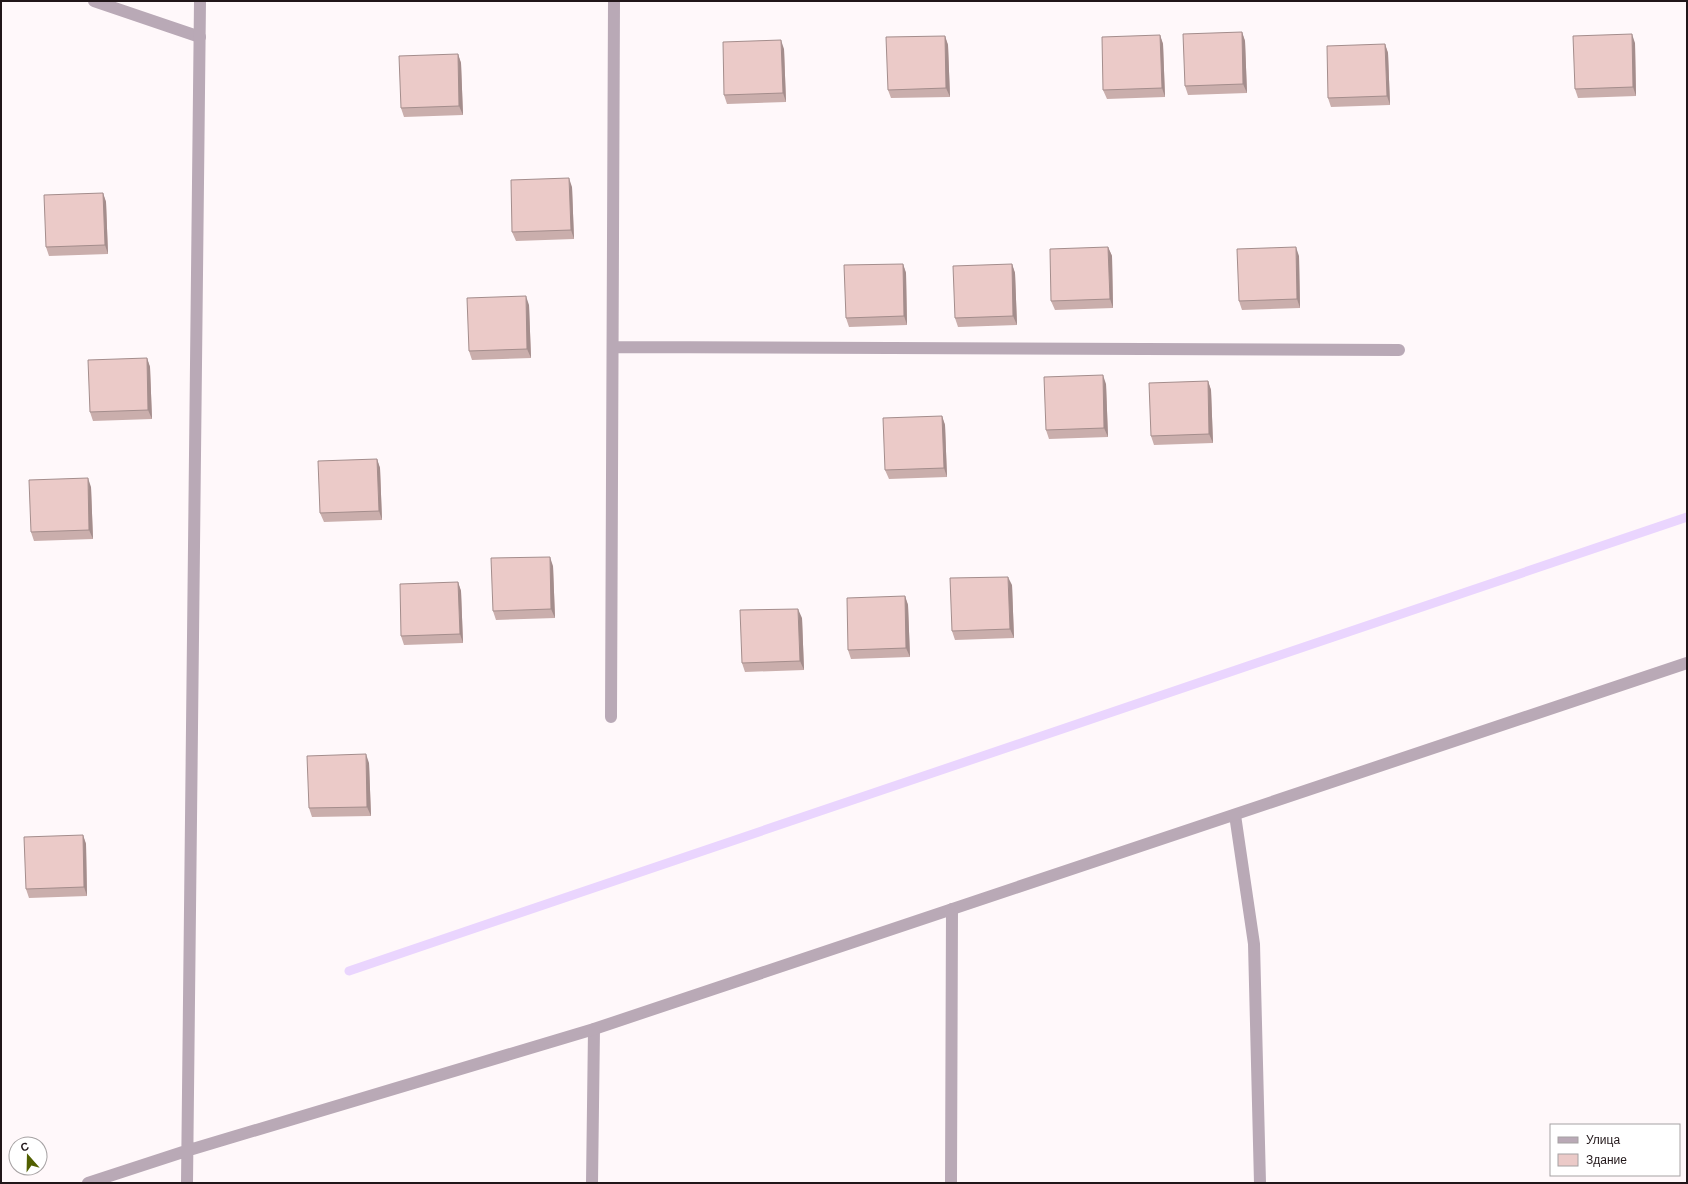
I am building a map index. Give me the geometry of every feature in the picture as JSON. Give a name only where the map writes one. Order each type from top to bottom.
[{"type":"street","points":[[94,1],[200,37]]},
{"type":"street","points":[[187,1183],[186,1151],[200,1]]},
{"type":"street","points":[[612,717],[614,1]]},
{"type":"street","points":[[613,347],[1399,350]]},
{"type":"street","points":[[88,1183],[186,1151],[594,1029],[1687,664]]},
{"type":"street","points":[[1235,814],[1254,944],[1260,1183]]},
{"type":"street","points":[[951,1183],[952,909]]},
{"type":"street","points":[[592,1183],[594,1029]]},
{"type":"building","points":[[1242,32],[1243,84],[1185,86],[1183,34]]},
{"type":"building","points":[[1632,34],[1633,87],[1575,89],[1573,36]]},
{"type":"building","points":[[1160,35],[1162,88],[1103,90],[1102,37]]},
{"type":"building","points":[[945,36],[946,88],[888,90],[886,37]]},
{"type":"building","points":[[781,40],[783,93],[724,95],[723,42]]},
{"type":"building","points":[[1385,44],[1387,96],[1328,98],[1327,46]]},
{"type":"building","points":[[458,54],[459,106],[401,108],[399,56]]},
{"type":"building","points":[[569,178],[571,230],[512,232],[511,180]]},
{"type":"building","points":[[103,193],[105,245],[46,247],[44,195]]},
{"type":"building","points":[[1108,247],[1110,299],[1051,301],[1050,249]]},
{"type":"building","points":[[1296,247],[1297,299],[1239,301],[1237,249]]},
{"type":"building","points":[[903,264],[904,316],[846,318],[844,265]]},
{"type":"building","points":[[1012,264],[1013,316],[955,318],[953,266]]},
{"type":"building","points":[[526,296],[527,349],[469,351],[467,298]]},
{"type":"building","points":[[147,358],[148,410],[90,412],[88,360]]},
{"type":"building","points":[[1103,375],[1104,428],[1046,430],[1044,377]]},
{"type":"building","points":[[1208,381],[1209,434],[1151,436],[1149,383]]},
{"type":"building","points":[[942,416],[944,468],[885,470],[883,418]]},
{"type":"building","points":[[377,459],[379,511],[320,513],[318,461]]},
{"type":"building","points":[[88,478],[89,530],[31,532],[29,480]]},
{"type":"building","points":[[550,557],[551,609],[493,611],[491,558]]},
{"type":"building","points":[[1008,577],[1010,629],[952,631],[950,578]]},
{"type":"building","points":[[458,582],[460,634],[401,636],[400,584]]},
{"type":"building","points":[[905,596],[906,648],[848,650],[847,598]]},
{"type":"building","points":[[798,609],[800,661],[742,663],[740,610]]},
{"type":"building","points":[[366,754],[367,807],[309,808],[307,756]]},
{"type":"building","points":[[83,835],[84,887],[26,889],[24,837]]},
{"type":"waterway","points":[[349,971],[1687,517]]}]
